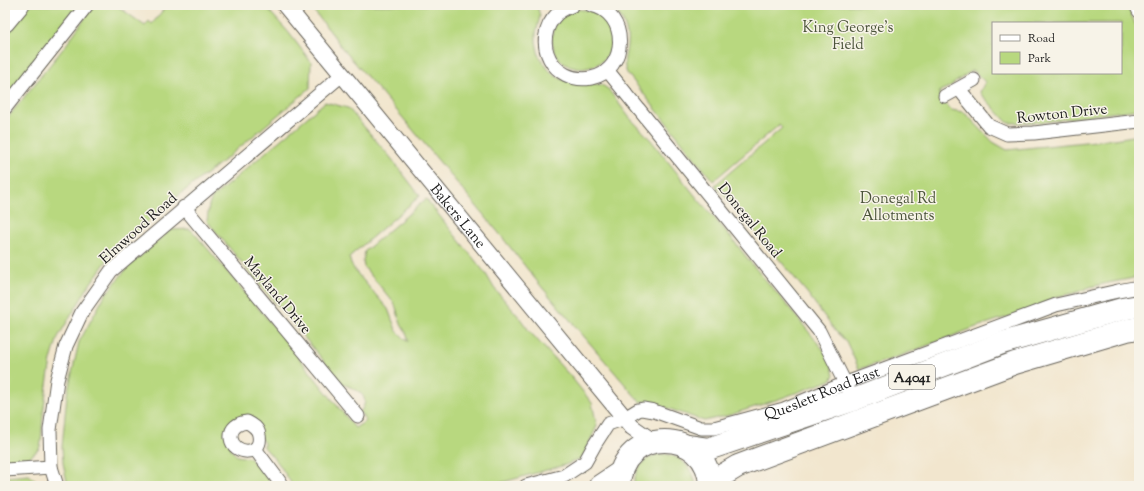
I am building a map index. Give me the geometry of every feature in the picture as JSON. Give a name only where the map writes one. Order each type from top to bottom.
[{"type":"highway","name":"Queslett Road East","points":[[643,446],[672,441],[687,446],[708,450],[850,391],[1002,343],[1122,309],[1139,306]]},
{"type":"highway","name":"A4041","points":[[713,486],[724,475],[738,466],[1015,363],[1127,330],[1139,328]]},
{"type":"highway","points":[[850,391],[863,420]]},
{"type":"highway","points":[[600,486],[620,479],[624,465],[643,446]]},
{"type":"highway","points":[[687,446],[705,465],[710,480],[710,486]]},
{"type":"main road","points":[[5,23],[20,5]]},
{"type":"street","points":[[5,108],[87,5]]},
{"type":"street","name":"Bakers Lane","points":[[286,5],[628,422]]},
{"type":"street","points":[[572,5],[555,9],[545,36],[545,46],[548,58],[553,65],[562,73],[574,78],[591,78],[607,70],[617,57],[620,46],[619,33],[615,23],[606,12],[591,5]]},
{"type":"street","points":[[1136,5],[1139,10]]},
{"type":"street","name":"Donegal Road","points":[[607,70],[819,331],[850,391]]},
{"type":"street","name":"Elmwood Road","points":[[57,486],[51,467],[50,430],[57,380],[66,346],[82,312],[111,271],[184,207],[342,74]]},
{"type":"street","points":[[945,96],[974,80]]},
{"type":"street","name":"Rowton Drive","points":[[960,89],[989,126],[1007,134],[1034,133],[1139,121]]},
{"type":"street","name":"Mayland Drive","points":[[184,207],[352,400],[358,416]]},
{"type":"street","name":"Queslett Road East","points":[[526,486],[564,476],[585,462],[608,424],[628,422],[638,410],[643,409],[654,411],[701,428],[714,428],[850,391],[1056,305],[1139,287]]},
{"type":"street","points":[[628,422],[643,446]]},
{"type":"street","points":[[255,449],[279,481],[281,486]]},
{"type":"street","points":[[5,470],[51,467]]},
{"type":"green space","points":[[28,5],[78,5],[5,100],[5,33]]},
{"type":"green space","points":[[94,5],[116,5],[145,26],[149,21],[152,24],[167,5],[264,5],[289,33],[311,62],[310,88],[227,158],[152,217],[109,258],[90,284],[58,337],[51,360],[39,449],[23,463],[5,464],[5,121],[66,45]]},
{"type":"green space","points":[[309,5],[537,5],[540,16],[536,33],[536,42],[539,56],[548,69],[561,79],[602,85],[608,89],[629,117],[650,139],[829,357],[834,375],[831,380],[730,415],[704,421],[647,401],[640,402],[540,285],[398,112],[342,48]]},
{"type":"green space","points":[[611,5],[1127,5],[1139,33],[1139,109],[1044,122],[1010,123],[1007,122],[981,94],[980,92],[985,82],[974,71],[971,71],[949,87],[940,91],[939,98],[951,110],[963,112],[967,115],[993,142],[1007,150],[1115,139],[1139,135],[1139,277],[1090,287],[1075,293],[1059,296],[1032,309],[976,327],[889,360],[859,369],[846,341],[836,332],[808,294],[715,185],[782,128],[779,125],[713,181],[627,73],[625,62],[627,34],[621,19]]},
{"type":"green space","points":[[574,9],[599,13],[611,31],[612,45],[607,56],[598,64],[587,68],[575,68],[564,63],[556,54],[552,39],[556,21]]},
{"type":"green space","points":[[325,102],[348,108],[391,158],[420,196],[349,257],[356,272],[388,309],[396,330],[408,342],[394,303],[364,267],[363,261],[365,251],[426,199],[486,274],[494,288],[592,403],[597,426],[582,458],[565,465],[489,486],[293,486],[279,464],[264,447],[264,443],[246,417],[243,417],[236,419],[228,426],[231,450],[237,456],[250,458],[274,486],[68,486],[63,463],[62,447],[67,395],[79,342],[105,295],[128,267],[170,230],[190,229],[270,322],[355,428],[366,421],[360,412],[364,406],[364,397],[358,391],[343,384],[207,221],[209,205],[212,198]]},
{"type":"green space","points":[[659,454],[673,456],[684,462],[692,473],[696,486],[633,486],[636,474],[641,465],[648,459]]},
{"type":"green space","points":[[29,475],[43,486],[5,486],[5,477]]},
{"type":"park label","name":"King George's Field","points":[[848,36]]},
{"type":"park label","name":"Donegal Rd Allotments","points":[[898,206]]}]
